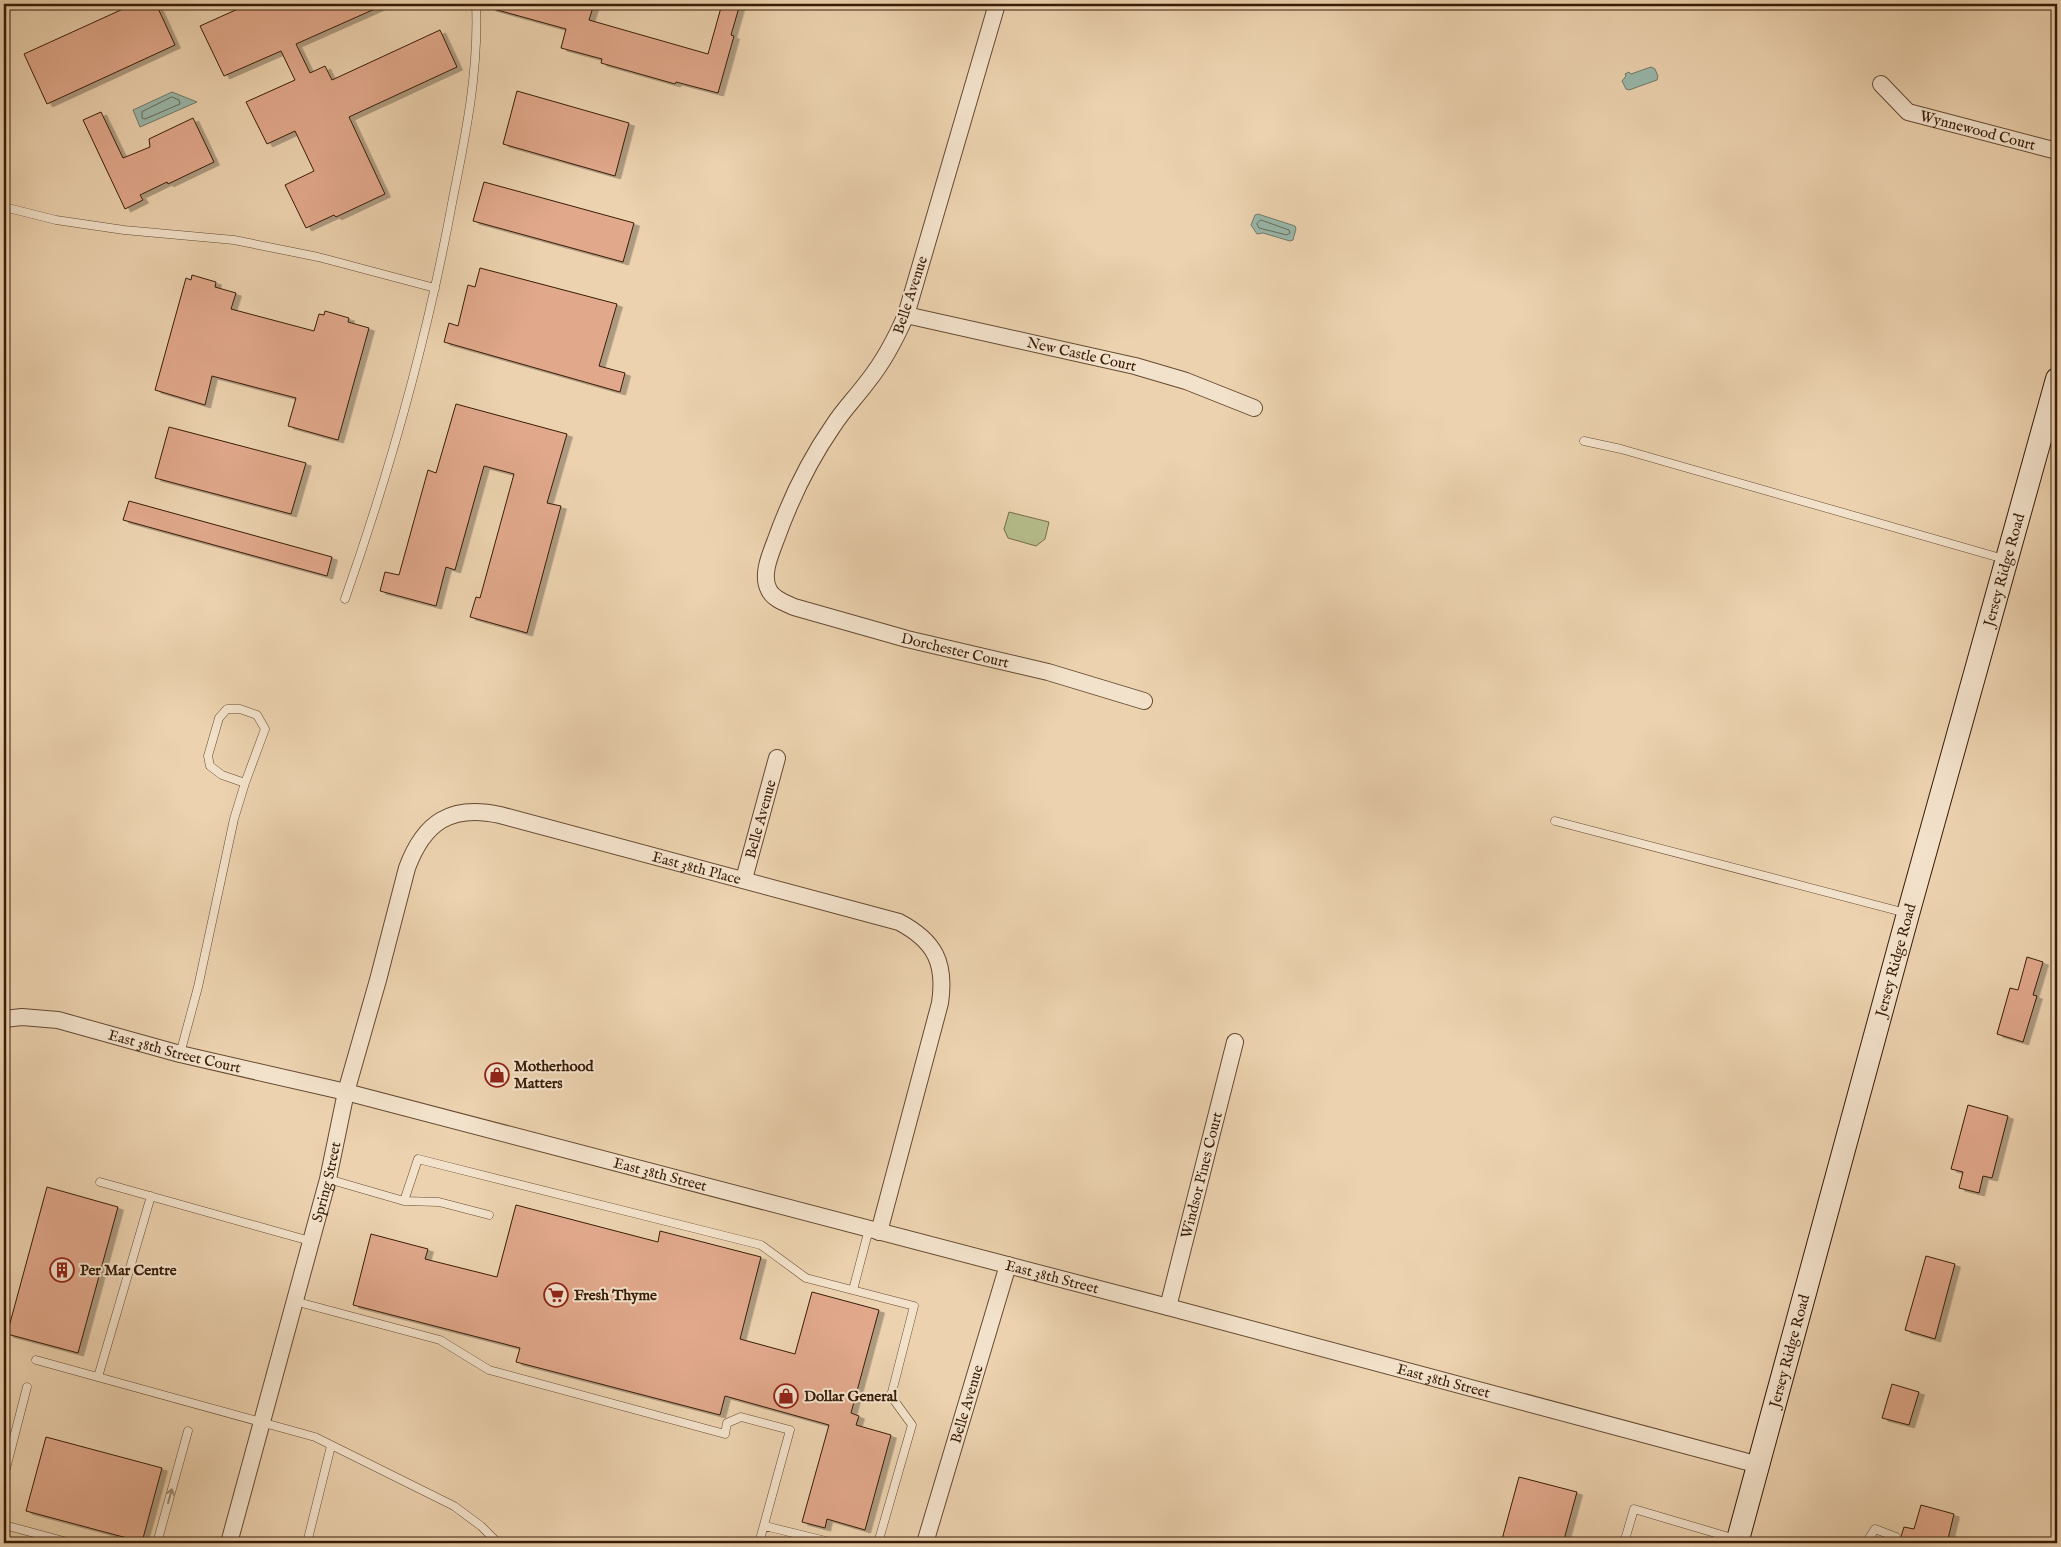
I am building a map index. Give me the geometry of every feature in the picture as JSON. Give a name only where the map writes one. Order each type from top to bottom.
[{"type":"main road","name":"Jersey Ridge Road","points":[[1742,1542],[1759,1465],[1908,914],[2056,386]]},
{"type":"street","name":"Belle Avenue","points":[[769,590],[766,580],[768,567],[783,518],[796,486],[834,424],[884,359],[906,315],[997,4]]},
{"type":"street","name":"Wynnewood Court","points":[[1880,84],[1908,112],[2057,151]]},
{"type":"street","name":"New Castle Court","points":[[906,315],[1134,366],[1186,381],[1254,408]]},
{"type":"street","name":"Dorchester Court","points":[[769,590],[779,600],[794,607],[907,639],[1048,672],[1144,701]]},
{"type":"street","name":"Belle Avenue","points":[[744,879],[777,758]]},
{"type":"street","name":"East 38th Place","points":[[432,825],[448,816],[465,811],[482,811],[744,879],[899,922],[916,931],[938,957],[943,985],[940,1003],[874,1230]]},
{"type":"street","name":"Spring Street","points":[[230,1543],[310,1240],[328,1179],[346,1092],[378,980],[406,868],[413,850],[432,825]]},
{"type":"street","name":"East 38th Street Court","points":[[4,1019],[22,1017],[58,1020],[180,1054],[346,1092]]},
{"type":"street","name":"Windsor Pines Court","points":[[1168,1307],[1235,1042]]},
{"type":"street","name":"East 38th Street","points":[[346,1092],[1168,1307],[1759,1465]]},
{"type":"street","name":"Belle Avenue","points":[[925,1543],[1008,1265]]},
{"type":"lane","points":[[345,599],[369,532],[410,396],[435,288],[469,116],[478,37],[476,4]]},
{"type":"lane","points":[[4,208],[56,220],[124,230],[234,240],[318,257],[435,288]]},
{"type":"lane","points":[[1584,441],[1621,449],[2006,560]]},
{"type":"lane","points":[[180,1054],[198,987],[234,819],[265,730],[257,715],[240,709],[227,709],[219,718],[208,756],[210,766],[222,775],[245,783]]},
{"type":"lane","points":[[1554,821],[1908,914]]},
{"type":"lane","points":[[404,1201],[418,1159],[761,1245],[806,1278],[914,1306],[891,1396],[912,1425],[878,1543]]},
{"type":"lane","points":[[328,1179],[404,1201],[439,1202],[489,1215]]},
{"type":"lane","points":[[100,1182],[310,1240]]},
{"type":"lane","points":[[98,1377],[151,1196]]},
{"type":"lane","points":[[853,1290],[874,1230]]},
{"type":"lane","points":[[294,1301],[440,1340],[490,1370],[725,1434],[728,1423],[741,1417],[790,1430],[759,1543]]},
{"type":"lane","points":[[36,1360],[262,1424],[315,1437],[454,1506],[481,1526],[498,1543]]},
{"type":"lane","points":[[4,1476],[28,1387]]},
{"type":"lane","points":[[157,1543],[188,1431]]},
{"type":"lane","points":[[306,1543],[332,1446]]},
{"type":"lane","points":[[1624,1543],[1634,1510],[1742,1542]]},
{"type":"lane","points":[[4,1525],[71,1543]]},
{"type":"lane","points":[[765,1526],[834,1543]]},
{"type":"lane","points":[[1866,1543],[1875,1528],[1896,1537]]},
{"type":"green space","points":[[1009,512],[1049,522],[1045,539],[1036,546],[1008,538],[1004,529]]},
{"type":"water","points":[[1651,67],[1655,69],[1658,76],[1657,80],[1629,90],[1626,89],[1622,81],[1626,76],[1625,74],[1629,72],[1631,74]]},
{"type":"water","points":[[172,92],[197,102],[140,127],[133,110]]},
{"type":"water","points":[[1258,214],[1295,226],[1293,240],[1290,241],[1263,233],[1257,234],[1251,225],[1255,215]]},
{"type":"building","points":[[134,4],[156,4],[175,45],[47,104],[24,54]]},
{"type":"building","points":[[249,4],[386,4],[296,44],[310,73],[325,66],[332,80],[440,30],[457,67],[349,117],[385,194],[336,217],[334,215],[306,228],[285,185],[314,171],[295,131],[267,144],[246,102],[295,80],[281,51],[224,76],[200,26]]},
{"type":"building","points":[[491,4],[594,4],[589,20],[708,54],[722,4],[740,4],[731,35],[734,36],[718,93],[676,82],[675,84],[601,63],[602,59],[561,48],[566,29],[490,8]]},
{"type":"building","points":[[517,91],[629,123],[615,176],[503,144]]},
{"type":"building","points":[[101,112],[123,158],[150,147],[149,139],[193,118],[214,162],[140,195],[143,200],[125,209],[83,120]]},
{"type":"building","points":[[484,182],[634,223],[623,262],[473,221]]},
{"type":"building","points":[[480,268],[617,304],[599,366],[625,373],[620,392],[444,342],[449,323],[458,326],[468,285],[475,287]]},
{"type":"building","points":[[192,275],[216,282],[215,287],[236,293],[231,309],[314,331],[319,314],[324,315],[325,311],[349,318],[348,322],[369,328],[338,440],[288,426],[296,398],[212,376],[205,405],[155,390],[186,278],[191,280]]},
{"type":"building","points":[[456,404],[567,434],[547,503],[561,506],[527,633],[470,617],[476,597],[480,598],[514,474],[484,466],[455,570],[446,567],[436,606],[380,591],[385,572],[399,575],[428,470],[436,473]]},
{"type":"building","points":[[169,427],[306,463],[291,514],[155,478]]},
{"type":"building","points":[[129,501],[332,557],[327,576],[123,520]]},
{"type":"building","points":[[2027,957],[2043,962],[2033,995],[2037,996],[2023,1042],[1997,1034],[2010,988],[2018,990]]},
{"type":"building","points":[[1968,1105],[2008,1116],[1992,1178],[1983,1176],[1979,1193],[1959,1188],[1963,1172],[1951,1169]]},
{"type":"building","name":"Per Mar Centre","points":[[47,1187],[118,1207],[78,1353],[7,1334]]},
{"type":"building","points":[[516,1205],[658,1242],[660,1231],[761,1257],[740,1339],[795,1354],[812,1292],[879,1310],[851,1413],[859,1416],[856,1425],[891,1435],[865,1530],[827,1519],[825,1528],[802,1522],[829,1425],[725,1396],[720,1415],[516,1362],[520,1348],[353,1305],[371,1234],[428,1249],[425,1259],[497,1277]]},
{"type":"building","points":[[1926,1256],[1955,1264],[1935,1339],[1905,1330]]},
{"type":"building","points":[[1892,1384],[1919,1392],[1909,1425],[1882,1418]]},
{"type":"building","points":[[46,1437],[162,1468],[142,1542],[26,1511]]},
{"type":"building","points":[[1519,1477],[1577,1492],[1563,1543],[1501,1543]]},
{"type":"building","points":[[1921,1505],[1954,1514],[1947,1543],[1899,1543],[1904,1527],[1914,1529]]},
{"type":"place","name":"Motherhood Matters","points":[[497,1075]]},
{"type":"place","name":"Per Mar Centre","points":[[62,1270]]},
{"type":"place","name":"Fresh Thyme","points":[[556,1295]]},
{"type":"place","name":"Dollar General","points":[[786,1396]]}]
